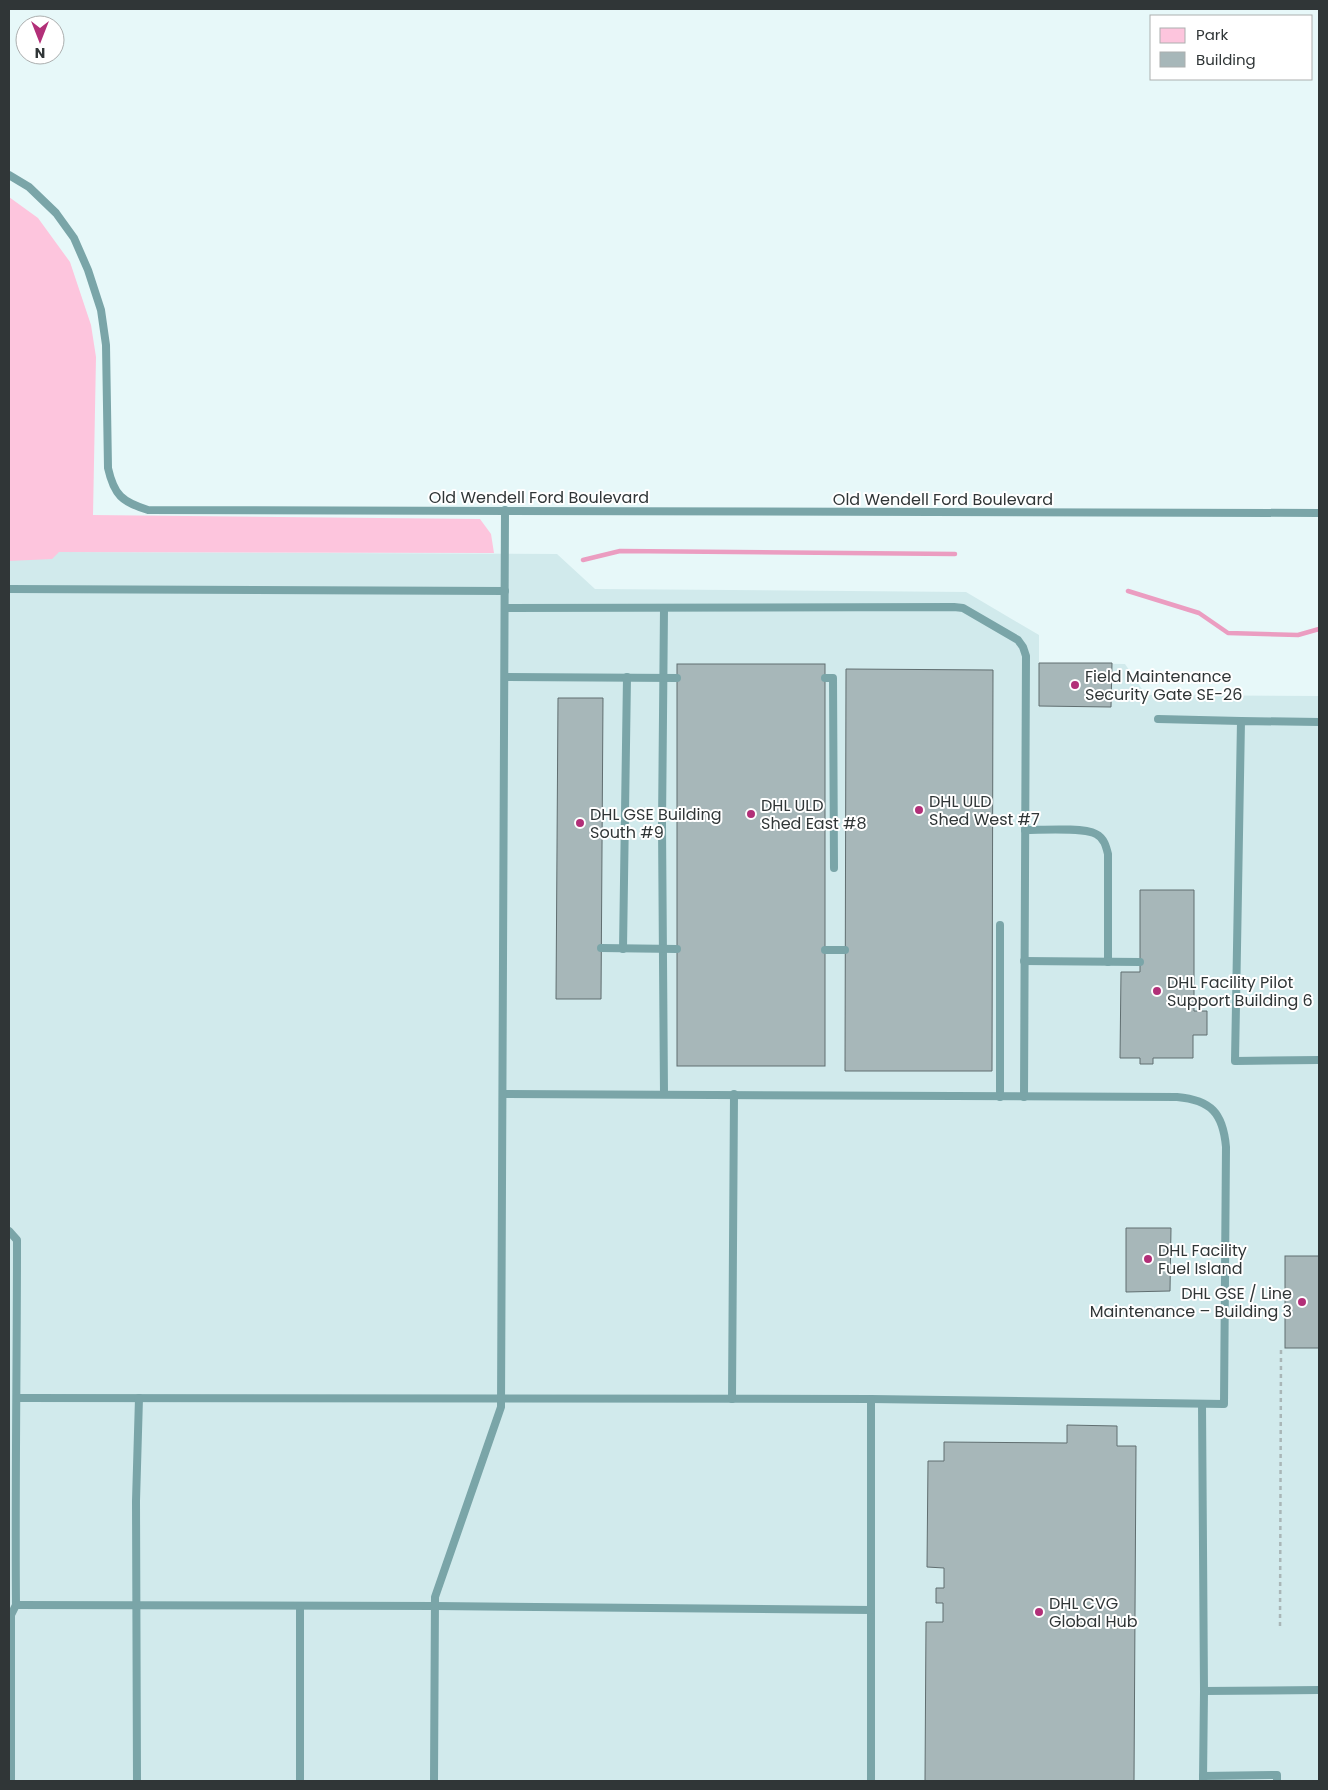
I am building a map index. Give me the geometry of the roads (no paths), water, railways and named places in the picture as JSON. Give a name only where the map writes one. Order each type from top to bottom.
[{"type":"lane","name":"Old Wendell Ford Boulevard","points":[[9,175],[29,187],[56,213],[74,238],[88,270],[101,310],[106,345],[108,468],[112,485],[119,495],[132,505],[148,510],[1319,513]]},
{"type":"lane","points":[[434,1781],[435,1597],[501,1407],[505,510]]},
{"type":"lane","points":[[9,588],[505,590]]},
{"type":"lane","points":[[505,608],[954,607],[963,608],[1018,640],[1024,647],[1026,656],[1024,1097]]},
{"type":"lane","points":[[664,608],[662,824],[664,1094]]},
{"type":"lane","points":[[505,677],[677,678]]},
{"type":"lane","points":[[623,948],[627,677]]},
{"type":"lane","points":[[825,678],[834,678],[834,868]]},
{"type":"lane","points":[[1158,719],[1319,722]]},
{"type":"lane","points":[[1241,721],[1235,1061],[1319,1060]]},
{"type":"lane","points":[[1025,830],[1087,831],[1098,834],[1105,842],[1108,854],[1108,962]]},
{"type":"lane","points":[[1000,924],[1000,1097]]},
{"type":"lane","points":[[601,948],[678,949]]},
{"type":"lane","points":[[825,950],[845,950]]},
{"type":"lane","points":[[1024,961],[1140,962]]},
{"type":"lane","points":[[17,1398],[732,1399],[1224,1404],[1226,1147],[1225,1132],[1221,1122],[1214,1111],[1206,1104],[1193,1099],[1177,1097],[503,1094]]},
{"type":"lane","points":[[732,1399],[734,1094]]},
{"type":"lane","points":[[9,1231],[17,1240],[16,1606],[11,1615],[11,1781]]},
{"type":"lane","points":[[137,1781],[138,1606],[136,1501],[139,1398]]},
{"type":"lane","points":[[871,1400],[871,1781]]},
{"type":"lane","points":[[1202,1404],[1203,1779],[1277,1775],[1277,1781]]},
{"type":"lane","points":[[16,1606],[435,1606],[872,1610]]},
{"type":"lane","points":[[300,1606],[300,1781]]},
{"type":"lane","points":[[1204,1691],[1319,1690]]},
{"type":"waterway","points":[[583,560],[620,551],[955,554]]},
{"type":"waterway","points":[[1128,591],[1199,613],[1228,633],[1298,635],[1319,629]]},
{"type":"place","name":"Field Maintenance Security Gate SE-26","points":[[1075,685]]},
{"type":"place","name":"DHL ULD Shed West #7","points":[[919,810]]},
{"type":"place","name":"DHL ULD Shed East #8","points":[[751,814]]},
{"type":"place","name":"DHL GSE Building South #9","points":[[580,823]]},
{"type":"place","name":"DHL Facility Pilot Support Building 6","points":[[1157,991]]},
{"type":"place","name":"DHL Facility Fuel Island","points":[[1148,1259]]},
{"type":"place","name":"DHL GSE / Line Maintenance – Building 3","points":[[1302,1302]]},
{"type":"place","name":"DHL CVG Global Hub","points":[[1039,1612]]}]
